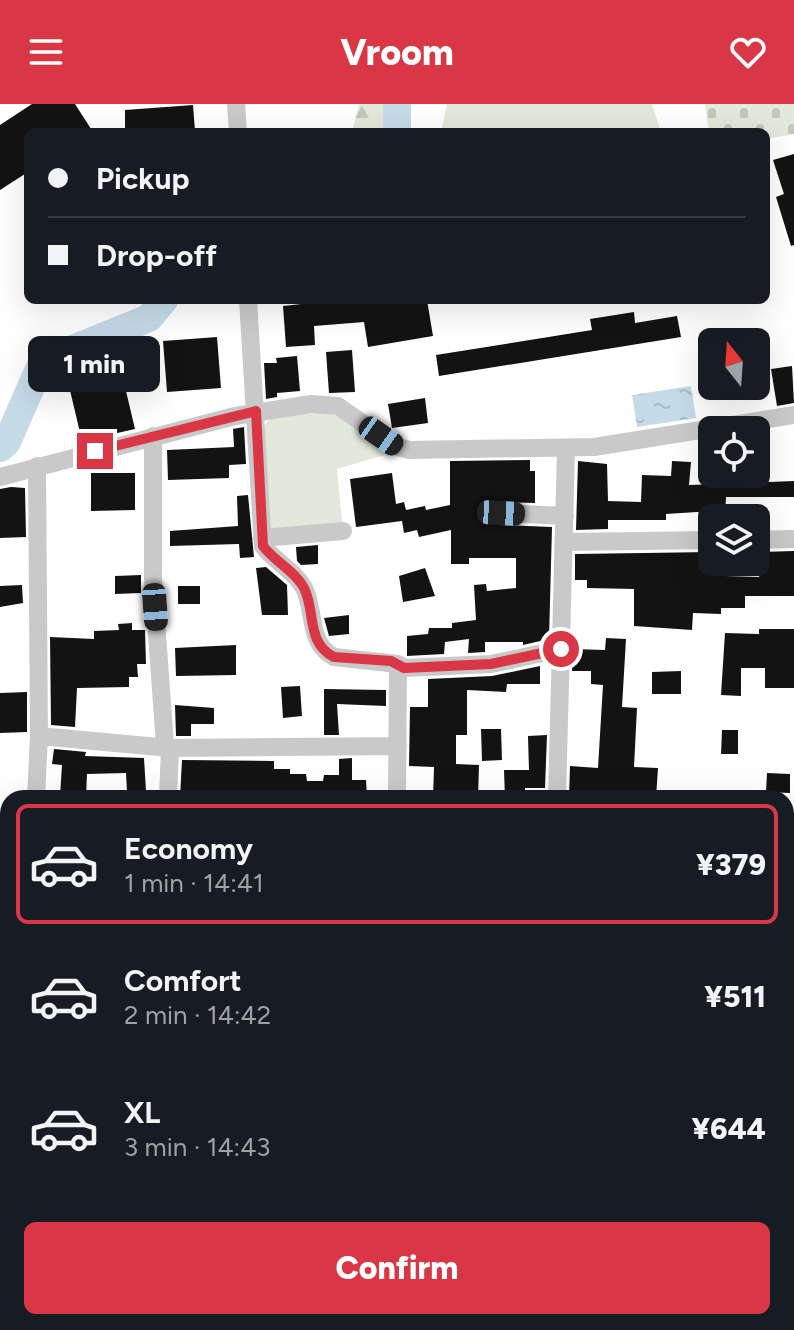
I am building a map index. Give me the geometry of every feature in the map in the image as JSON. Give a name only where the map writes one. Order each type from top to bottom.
[{"type":"street","points":[[236,104],[238,128]]},
{"type":"street","points":[[248,304],[262,538],[270,555],[304,589],[315,636],[326,653],[398,664],[404,668],[491,664],[561,649]]},
{"type":"street","points":[[0,477],[256,411],[311,404],[338,406],[395,446],[409,450],[566,449],[794,415]]},
{"type":"street","points":[[153,436],[153,579],[168,747],[168,790]]},
{"type":"street","points":[[557,790],[566,449]]},
{"type":"street","points":[[36,790],[39,736],[37,466]]},
{"type":"street","points":[[501,513],[565,516]]},
{"type":"street","points":[[262,538],[343,531]]},
{"type":"street","points":[[770,540],[794,539]]},
{"type":"street","points":[[565,542],[698,540]]},
{"type":"street","points":[[397,790],[398,664]]},
{"type":"street","points":[[39,736],[168,747],[398,746]]},
{"type":"green space","points":[[359,104],[402,104],[398,128],[353,128]]},
{"type":"green space","points":[[447,104],[652,104],[660,128],[442,128]]},
{"type":"green space","points":[[705,104],[794,104],[794,134],[770,138],[770,128],[708,128]]},
{"type":"green space","points":[[318,413],[348,417],[391,453],[337,469],[343,531],[269,535],[262,428],[272,417]]},
{"type":"water","points":[[691,386],[696,418],[637,427],[632,395]]},
{"type":"building","points":[[32,104],[75,104],[90,128],[24,128],[24,175],[0,190],[0,125]]},
{"type":"building","points":[[193,105],[195,128],[125,128],[125,110]]},
{"type":"building","points":[[794,154],[794,245],[791,246],[776,197],[784,194],[773,160]]},
{"type":"building","points":[[428,304],[433,336],[368,347],[364,322],[314,326],[315,345],[286,347],[283,306]]},
{"type":"building","points":[[634,312],[635,323],[677,316],[681,337],[439,376],[436,355],[592,330],[590,319]]},
{"type":"building","points":[[217,337],[221,388],[167,392],[163,341]]},
{"type":"building","points":[[352,350],[355,392],[329,393],[326,352]]},
{"type":"building","points":[[117,353],[135,429],[82,441],[64,365]]},
{"type":"building","points":[[297,356],[300,391],[277,393],[277,397],[266,399],[264,363],[277,363],[276,358]]},
{"type":"building","points":[[792,366],[794,403],[777,406],[771,369]]},
{"type":"building","points":[[425,398],[428,423],[392,428],[388,404]]},
{"type":"building","points":[[244,427],[246,464],[229,465],[229,478],[168,480],[167,450],[234,447],[233,429]]},
{"type":"building","points":[[530,460],[530,471],[535,471],[535,503],[496,502],[489,513],[500,525],[552,527],[549,639],[523,645],[523,642],[485,642],[485,652],[468,653],[469,639],[445,642],[444,654],[407,656],[407,636],[428,634],[429,628],[452,628],[452,623],[476,620],[474,585],[486,584],[487,591],[516,588],[516,558],[469,558],[469,564],[451,564],[451,530],[419,537],[417,530],[404,533],[402,521],[356,527],[350,479],[392,473],[396,504],[404,502],[406,510],[425,506],[426,510],[450,505],[450,461]]},
{"type":"building","points":[[578,461],[607,464],[608,501],[641,502],[642,475],[671,476],[672,461],[691,462],[689,485],[698,485],[698,488],[770,488],[770,482],[794,481],[794,497],[726,497],[726,504],[698,504],[698,512],[666,514],[666,520],[608,520],[608,529],[576,530]]},
{"type":"building","points":[[91,473],[135,473],[135,510],[91,511]]},
{"type":"building","points":[[25,488],[26,537],[0,538],[0,489]]},
{"type":"building","points":[[248,495],[254,557],[240,558],[239,544],[170,546],[170,531],[238,526],[237,496]]},
{"type":"building","points":[[318,545],[318,564],[301,565],[297,561],[296,547]]},
{"type":"building","points":[[794,551],[794,596],[745,596],[745,608],[721,608],[721,614],[693,613],[692,630],[634,626],[634,589],[587,588],[587,580],[575,580],[575,554],[698,552],[698,576],[759,577],[770,576],[770,552]]},
{"type":"building","points":[[266,567],[287,585],[288,615],[262,615],[256,568]]},
{"type":"building","points":[[425,568],[435,596],[403,602],[399,576]]},
{"type":"building","points":[[141,575],[141,593],[115,594],[115,576]]},
{"type":"building","points":[[22,585],[23,603],[0,607],[0,586]]},
{"type":"building","points":[[178,586],[200,586],[200,604],[178,604]]},
{"type":"building","points":[[349,615],[349,634],[329,636],[324,618]]},
{"type":"building","points":[[132,623],[132,630],[145,630],[146,664],[137,664],[138,677],[129,677],[129,687],[77,688],[75,727],[51,725],[50,637],[94,639],[94,631],[119,630],[118,624]]},
{"type":"building","points":[[759,629],[794,629],[794,688],[765,688],[765,668],[741,668],[741,696],[721,695],[725,633],[759,634]]},
{"type":"building","points":[[606,638],[626,639],[622,707],[637,708],[634,767],[658,768],[657,790],[569,790],[570,766],[598,768],[603,685],[591,684],[591,671],[572,671],[573,649],[605,650]]},
{"type":"building","points":[[236,645],[236,675],[176,676],[175,648]]},
{"type":"building","points":[[540,666],[540,684],[507,684],[506,692],[467,690],[467,735],[456,735],[456,764],[479,765],[478,790],[433,790],[434,767],[409,766],[410,707],[428,707],[428,679],[492,676]]},
{"type":"building","points":[[681,671],[681,694],[652,694],[652,672]]},
{"type":"building","points":[[300,686],[302,716],[283,718],[281,687]]},
{"type":"building","points":[[324,689],[386,690],[386,706],[337,704],[339,735],[324,735]]},
{"type":"building","points":[[27,692],[27,732],[0,733],[0,693]]},
{"type":"building","points":[[175,705],[214,708],[214,724],[191,724],[191,736],[176,736]]},
{"type":"building","points":[[481,729],[501,729],[502,760],[482,761]]},
{"type":"building","points":[[722,730],[738,730],[738,754],[721,754]]},
{"type":"building","points":[[547,735],[545,788],[505,790],[504,770],[529,770],[528,736]]},
{"type":"building","points":[[54,749],[86,752],[85,756],[144,758],[146,790],[127,790],[126,773],[87,774],[86,790],[60,790],[62,765],[52,764]]},
{"type":"building","points":[[352,758],[352,780],[366,780],[367,790],[180,790],[182,760],[274,761],[274,769],[290,769],[290,774],[306,774],[307,781],[323,781],[324,775],[339,775],[339,759]]},
{"type":"building","points":[[767,773],[790,774],[790,790],[766,790]]},
{"type":"waterway","points":[[397,104],[397,128]]},
{"type":"waterway","points":[[0,448],[7,442],[39,369],[70,350],[149,318],[161,304]]},
{"type":"route","points":[[95,451],[256,411],[263,546],[296,576],[304,589],[315,636],[326,653],[334,657],[391,661],[404,668],[491,664],[561,649]]}]
